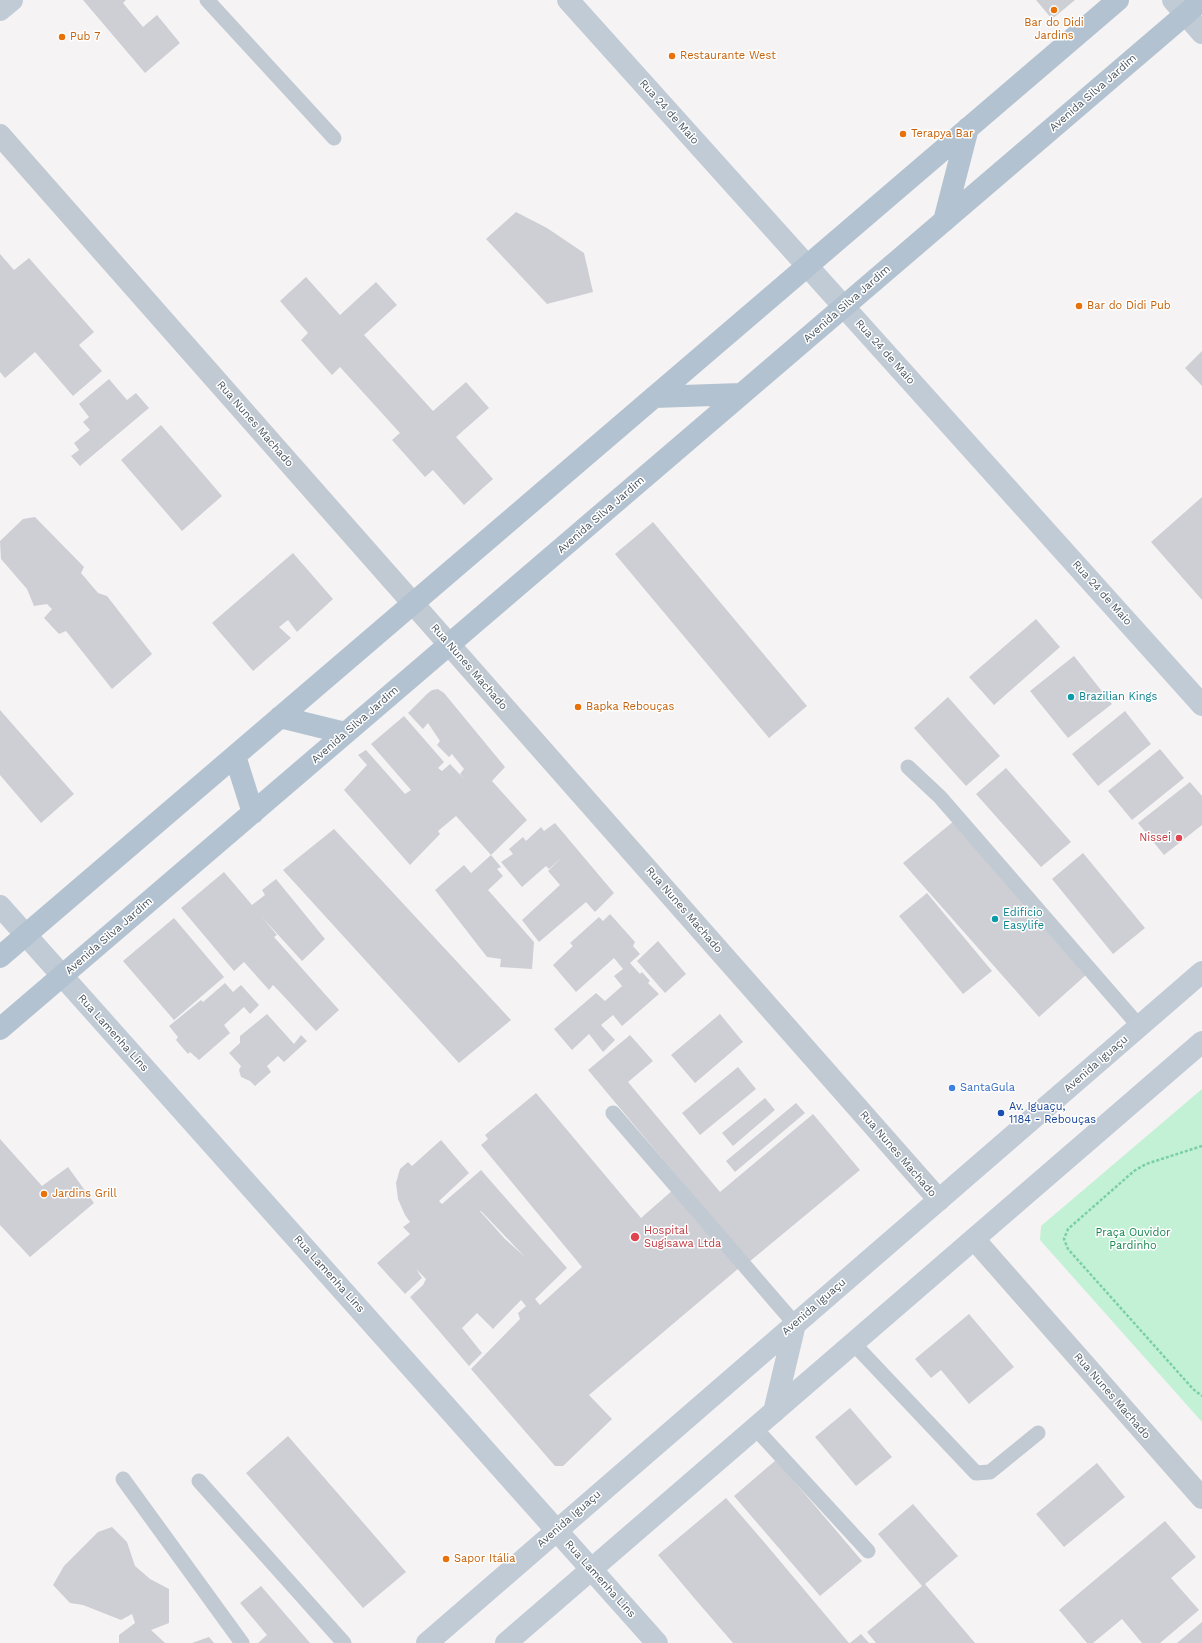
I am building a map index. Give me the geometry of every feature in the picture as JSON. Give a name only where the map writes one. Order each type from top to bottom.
[{"type":"main road","points":[[0,10],[12,0]]},
{"type":"main road","name":"Rua 24 de Maio","points":[[568,0],[1202,705]]},
{"type":"main road","points":[[0,957],[1118,0]]},
{"type":"main road","name":"Avenida Silva Jardim","points":[[0,1029],[944,221],[1180,7],[1202,0]]},
{"type":"main road","points":[[1180,7],[1202,32]]},
{"type":"main road","points":[[944,221],[968,128]]},
{"type":"main road","points":[[654,397],[742,394]]},
{"type":"main road","points":[[280,717],[345,734]]},
{"type":"main road","points":[[235,756],[253,813]]},
{"type":"main road","name":"Rua Lamenha Lins","points":[[0,906],[657,1643]]},
{"type":"main road","name":"Avenida Iguaçu","points":[[426,1643],[1202,972]]},
{"type":"main road","points":[[506,1643],[1202,1042]]},
{"type":"main road","points":[[774,1412],[795,1324]]},
{"type":"street","name":"Rua Nunes Machado","points":[[0,135],[939,1200]]},
{"type":"street","name":"Rua Nunes Machado","points":[[974,1239],[1202,1498]]},
{"type":"lane","points":[[207,0],[334,138]]},
{"type":"lane","points":[[908,767],[940,797],[1139,1026]]},
{"type":"lane","points":[[613,1113],[795,1324]]},
{"type":"lane","points":[[853,1343],[976,1474],[990,1472],[1038,1433]]},
{"type":"lane","points":[[755,1428],[868,1551]]},
{"type":"lane","points":[[123,1479],[242,1643]]},
{"type":"lane","points":[[199,1481],[344,1643]]},
{"type":"path","points":[[1202,1147],[1146,1164],[1134,1171],[1068,1229],[1064,1239],[1068,1249],[1192,1389],[1202,1396]]},
{"type":"green space","name":"Praça Ouvidor Pardinho","points":[[1202,1089],[1202,1422],[1040,1240],[1041,1226]]},
{"type":"building","points":[[83,0],[126,0],[123,3],[143,27],[157,15],[180,43],[145,73]]},
{"type":"building","name":"Bar do Didi Jardins","points":[[1036,0],[1075,0],[1052,19]]},
{"type":"building","points":[[516,212],[547,228],[584,253],[593,292],[547,304],[486,239]]},
{"type":"building","points":[[0,254],[14,270],[29,258],[94,332],[79,345],[102,371],[73,396],[35,352],[5,378],[0,372]]},
{"type":"building","points":[[306,277],[340,315],[376,282],[397,305],[364,335],[433,411],[466,382],[489,408],[456,437],[493,479],[464,505],[433,470],[425,477],[392,440],[400,433],[340,367],[332,375],[301,340],[308,333],[280,301]]},
{"type":"building","points":[[1202,351],[1202,386],[1185,368]]},
{"type":"building","points":[[109,379],[127,400],[136,393],[149,408],[80,466],[71,456],[79,450],[74,443],[90,430],[83,422],[89,417],[79,404]]},
{"type":"building","points":[[161,425],[222,496],[182,531],[121,460]]},
{"type":"building","points":[[1202,497],[1202,600],[1151,542]]},
{"type":"building","points":[[35,517],[84,567],[81,573],[98,593],[107,596],[152,654],[112,689],[66,631],[59,634],[44,618],[52,609],[47,604],[34,606],[27,589],[1,559],[0,541],[23,519]]},
{"type":"building","points":[[653,522],[807,706],[769,738],[615,554]]},
{"type":"building","points":[[293,553],[333,599],[297,632],[288,620],[279,627],[291,638],[253,671],[212,623]]},
{"type":"building","points":[[1036,619],[1060,647],[994,705],[969,677]]},
{"type":"building","name":"Brazilian Kings","points":[[1074,656],[1112,704],[1068,738],[1030,691]]},
{"type":"building","points":[[438,689],[444,693],[505,767],[492,781],[527,820],[491,855],[456,816],[438,831],[440,834],[410,865],[344,790],[367,765],[358,755],[366,750],[405,794],[411,790],[371,744],[404,716],[444,762],[438,768],[442,771],[450,764],[466,781],[460,774],[464,769],[452,754],[449,757],[437,745],[440,741],[428,723],[423,729],[408,713],[432,690]]},
{"type":"building","points":[[948,697],[1000,756],[966,786],[914,728]]},
{"type":"building","points":[[0,710],[74,794],[41,823],[0,775]]},
{"type":"building","points":[[1125,711],[1151,744],[1098,786],[1072,754]]},
{"type":"building","points":[[1160,749],[1184,778],[1132,820],[1108,791]]},
{"type":"building","points":[[1006,768],[1071,842],[1041,867],[976,794]]},
{"type":"building","points":[[1190,782],[1202,796],[1202,825],[1164,855],[1138,823]]},
{"type":"building","name":"Edifício Easylife","points":[[954,821],[1087,974],[1039,1017],[903,863]]},
{"type":"building","points":[[555,823],[614,893],[595,912],[586,902],[539,942],[522,920],[560,885],[548,871],[562,857],[549,869],[546,866],[522,887],[501,862],[513,854],[509,849],[523,837],[526,841],[541,827],[544,831]]},
{"type":"building","points":[[334,829],[511,1020],[459,1063],[283,870]]},
{"type":"building","points":[[1083,853],[1145,928],[1113,954],[1052,879]]},
{"type":"building","points":[[491,855],[501,867],[497,869],[503,876],[488,890],[534,942],[532,969],[500,967],[501,959],[487,957],[435,890],[464,865],[471,873]]},
{"type":"building","points":[[224,872],[252,905],[265,895],[262,890],[276,879],[325,939],[302,961],[261,916],[277,935],[274,937],[339,1010],[316,1031],[273,985],[269,990],[244,962],[234,971],[181,908]]},
{"type":"building","points":[[927,893],[992,971],[963,994],[899,916]]},
{"type":"building","points":[[610,914],[635,942],[633,946],[640,954],[630,963],[640,974],[642,972],[650,981],[648,983],[659,994],[622,1026],[613,1015],[601,1025],[615,1040],[603,1052],[589,1034],[572,1050],[554,1029],[596,993],[605,1001],[622,986],[614,976],[623,969],[614,958],[576,992],[553,965],[573,946],[570,943],[599,917],[603,921]]},
{"type":"building","points":[[174,918],[224,977],[174,1020],[123,961]]},
{"type":"building","points":[[658,941],[686,974],[665,993],[637,961]]},
{"type":"building","points":[[225,983],[233,992],[241,985],[259,1005],[250,1014],[244,1007],[224,1025],[230,1033],[199,1060],[190,1052],[188,1054],[176,1040],[178,1037],[169,1026],[201,1000],[203,1002]]},
{"type":"building","points":[[267,1014],[294,1044],[301,1035],[307,1041],[284,1062],[278,1056],[267,1066],[271,1072],[255,1086],[250,1081],[241,1077],[239,1070],[241,1066],[229,1053],[240,1043],[240,1036]]},
{"type":"building","points":[[720,1014],[743,1042],[695,1083],[671,1055]]},
{"type":"building","points":[[630,1035],[653,1061],[628,1082],[720,1192],[813,1114],[860,1170],[749,1262],[588,1070]]},
{"type":"building","points":[[738,1067],[756,1089],[700,1135],[682,1113]]},
{"type":"building","points":[[536,1093],[641,1218],[674,1189],[739,1268],[589,1395],[612,1419],[563,1466],[555,1466],[471,1369],[520,1319],[518,1313],[526,1306],[521,1300],[493,1329],[477,1313],[462,1328],[482,1353],[469,1366],[410,1297],[423,1285],[426,1279],[416,1269],[422,1278],[405,1294],[377,1263],[410,1234],[403,1227],[410,1222],[398,1199],[396,1183],[400,1169],[408,1162],[412,1166],[441,1140],[469,1173],[439,1201],[442,1204],[481,1170],[567,1268],[535,1299],[540,1305],[582,1267],[481,1145],[488,1139],[485,1135]],"holes":[[[479,1210],[525,1257],[505,1239]]]},
{"type":"building","points":[[765,1098],[775,1110],[733,1146],[722,1133]]},
{"type":"building","points":[[796,1103],[805,1113],[735,1172],[726,1161]]},
{"type":"building","name":"Jardins Grill","points":[[0,1139],[42,1186],[68,1167],[94,1203],[30,1257],[0,1225]]},
{"type":"building","points":[[969,1314],[1014,1367],[969,1404],[941,1370],[931,1378],[915,1359]]},
{"type":"building","points":[[850,1408],[892,1457],[856,1486],[815,1437]]},
{"type":"building","points":[[288,1436],[406,1572],[363,1608],[246,1473]]},
{"type":"building","points":[[776,1460],[862,1561],[820,1596],[734,1496]]},
{"type":"building","points":[[1097,1463],[1125,1497],[1064,1547],[1036,1514]]},
{"type":"building","points":[[726,1498],[849,1643],[733,1643],[695,1599],[658,1555]]},
{"type":"building","points":[[913,1504],[958,1556],[925,1584],[975,1643],[876,1643],[867,1632],[922,1586],[878,1534]]},
{"type":"building","points":[[1165,1521],[1196,1557],[1171,1578],[1199,1610],[1160,1643],[1142,1643],[1122,1619],[1093,1643],[1087,1643],[1059,1610]]},
{"type":"building","points":[[112,1527],[127,1542],[135,1566],[150,1579],[169,1589],[169,1623],[151,1630],[165,1643],[119,1643],[119,1635],[135,1623],[132,1614],[121,1620],[83,1605],[70,1603],[53,1585],[64,1566],[98,1532]]},
{"type":"building","points":[[261,1586],[310,1643],[258,1643],[267,1635],[240,1603]]},
{"type":"building","points":[[1202,1622],[1202,1643],[1177,1643]]},
{"type":"building","points":[[861,1634],[869,1643],[850,1643]]},
{"type":"building","points":[[209,1637],[214,1643],[192,1643]]},
{"type":"place","name":"Bar do Didi Jardins","points":[[1054,10]]},
{"type":"place","name":"Pub 7","points":[[62,37]]},
{"type":"place","name":"Restaurante West","points":[[672,56]]},
{"type":"place","name":"Terapya Bar","points":[[903,134]]},
{"type":"place","name":"Bar do Didi Pub","points":[[1079,306]]},
{"type":"place","name":"Brazilian Kings","points":[[1071,697]]},
{"type":"place","name":"Bapka Rebouças","points":[[578,707]]},
{"type":"place","name":"Nissei","points":[[1179,838]]},
{"type":"place","name":"Edifício Easylife","points":[[995,919]]},
{"type":"place","name":"SantaGula","points":[[952,1088]]},
{"type":"place","name":"Av. Iguaçu, 1184 - Rebouças","points":[[1001,1113]]},
{"type":"place","name":"Jardins Grill","points":[[44,1194]]},
{"type":"place","name":"Hospital Sugisawa Ltda","points":[[635,1237]]},
{"type":"place","name":"Sapor Itália","points":[[446,1559]]}]
